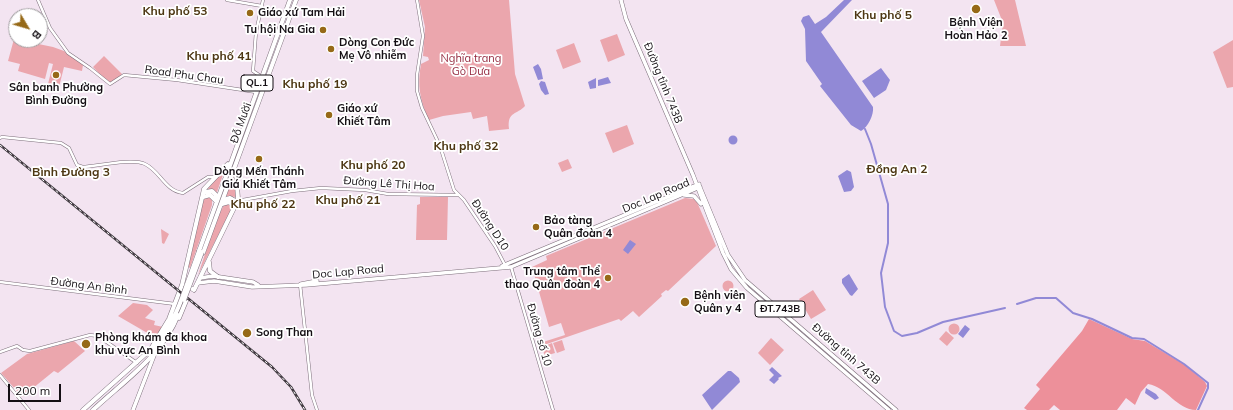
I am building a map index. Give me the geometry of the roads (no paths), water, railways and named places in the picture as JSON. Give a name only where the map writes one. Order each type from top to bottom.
[{"type":"highway","name":"Đỗ Mười","points":[[219,202],[229,163],[289,0]]},
{"type":"highway","name":"Đỗ Mười","points":[[183,299],[295,0]]},
{"type":"highway","points":[[182,283],[194,290],[237,202],[235,173],[242,143]]},
{"type":"highway","points":[[197,285],[186,268],[202,198],[206,187],[229,163]]},
{"type":"highway","points":[[202,198],[205,192],[215,181],[215,178]]},
{"type":"highway","points":[[205,192],[212,191],[219,202]]},
{"type":"highway","points":[[202,198],[210,195],[219,202],[231,203],[234,209]]},
{"type":"highway","points":[[219,202],[230,198],[237,202]]},
{"type":"highway","points":[[209,259],[210,272],[218,277]]},
{"type":"highway","points":[[186,268],[200,278]]},
{"type":"highway","name":"QL.1","points":[[140,366],[166,324],[175,304],[186,268]]},
{"type":"highway","points":[[184,278],[197,285]]},
{"type":"highway","name":"QL.1","points":[[94,410],[155,352],[171,331],[183,299]]},
{"type":"highway","name":"QL.1","points":[[148,352],[168,326],[183,299]]},
{"type":"highway","name":"QL.1","points":[[84,410],[140,366],[154,357],[174,330],[183,299]]},
{"type":"highway","name":"QL.1","points":[[140,366],[163,337],[183,299]]},
{"type":"main road","name":"Đường tỉnh 743B","points":[[621,0],[626,19],[668,121],[728,255],[733,263],[748,282],[892,409]]},
{"type":"main road","points":[[693,175],[692,184],[688,190],[702,200]]},
{"type":"main road","name":"Đường tỉnh 743B","points":[[698,186],[709,220],[731,269],[747,288],[892,409]]},
{"type":"main road","name":"Doc Lap Road","points":[[511,265],[698,186]]},
{"type":"main road","name":"Doc Lap Road","points":[[258,285],[300,284],[511,265],[680,195],[688,190]]},
{"type":"main road","points":[[680,195],[690,195],[697,198],[709,220]]},
{"type":"main road","points":[[200,278],[218,277],[253,282],[258,285]]},
{"type":"main road","points":[[197,285],[209,281],[252,286],[258,285]]},
{"type":"main road","points":[[775,311],[779,308]]},
{"type":"main road","points":[[133,410],[155,352]]},
{"type":"main road","points":[[140,366],[146,375]]},
{"type":"street","name":"Road Phu Chau","points":[[38,0],[50,28],[68,53],[110,84],[124,75],[173,80],[255,92]]},
{"type":"street","points":[[227,0],[262,6]]},
{"type":"street","points":[[261,76],[253,71],[256,32],[263,0]]},
{"type":"street","name":"Đường Lê Thị Hoa","points":[[237,202],[292,190],[321,188],[364,190],[388,194],[457,195],[450,180],[439,142],[427,120],[417,91],[418,65],[423,36],[417,0]]},
{"type":"street","points":[[1,137],[66,145],[69,148],[74,163],[83,167],[126,162],[142,163],[155,172],[166,185],[178,192],[184,193],[208,177],[215,178]]},
{"type":"street","name":"Đường D10","points":[[457,195],[464,200],[495,246],[505,266]]},
{"type":"street","name":"Đường số 10","points":[[511,265],[554,410]]},
{"type":"street","name":"Đường An Bình","points":[[0,282],[175,304]]},
{"type":"street","points":[[300,284],[312,395],[317,410]]},
{"type":"street","points":[[0,352],[17,346],[30,352],[90,335],[98,336],[140,366]]},
{"type":"street","points":[[0,375],[29,410]]},
{"type":"waterway","points":[[865,129],[871,144],[888,204],[888,243],[881,273],[885,307],[894,331],[902,336],[917,333],[943,322],[1005,308]]},
{"type":"waterway","points":[[1017,304],[1036,298],[1056,298],[1073,313],[1092,319],[1132,338],[1144,339],[1184,364],[1208,383],[1208,388],[1198,410]]},
{"type":"railway","points":[[0,145],[272,367],[291,387],[305,410]]},
{"type":"place","name":"Bệnh Viện Hoàn Hảo 2","points":[[976,9]]},
{"type":"place","name":"Giáo xứ Tam Hải","points":[[250,13]]},
{"type":"place","name":"Tu hội Na Gia","points":[[323,30]]},
{"type":"place","name":"Dòng Con Đức Mẹ Vô nhiễm","points":[[331,49]]},
{"type":"place","name":"Sân banh Phường Bình Đường","points":[[56,75]]},
{"type":"place","name":"Giáo xứ Khiết Tâm","points":[[329,115]]},
{"type":"place","name":"Dòng Mến Thánh Giá Khiết Tâm","points":[[259,159]]},
{"type":"place","name":"Bảo tàng Quân đoàn 4","points":[[536,227]]},
{"type":"place","name":"Trung tâm Thể thao Quân đoàn 4","points":[[608,278]]},
{"type":"place","name":"Bệnh viên Quân y 4","points":[[685,302]]},
{"type":"place","name":"Song Than","points":[[247,333]]},
{"type":"place","name":"Phòng khám đa khoa khu vực An Bình","points":[[86,344]]},
{"type":"district","name":"Khu phố 53","points":[[175,11]]},
{"type":"district","name":"Khu phố 5","points":[[883,15]]},
{"type":"district","name":"Khu phố 41","points":[[219,56]]},
{"type":"district","name":"Khu phố 19","points":[[315,84]]},
{"type":"district","name":"Khu phố 32","points":[[466,146]]},
{"type":"district","name":"Khu phố 20","points":[[373,165]]},
{"type":"district","name":"Đồng An 2","points":[[897,169]]},
{"type":"district","name":"Bình Đường 3","points":[[71,172]]},
{"type":"district","name":"Khu phố 21","points":[[348,200]]},
{"type":"district","name":"Khu phố 22","points":[[263,204]]},
{"type":"park label","name":"Nghĩa trang Gò Dưa","points":[[471,65]]}]
